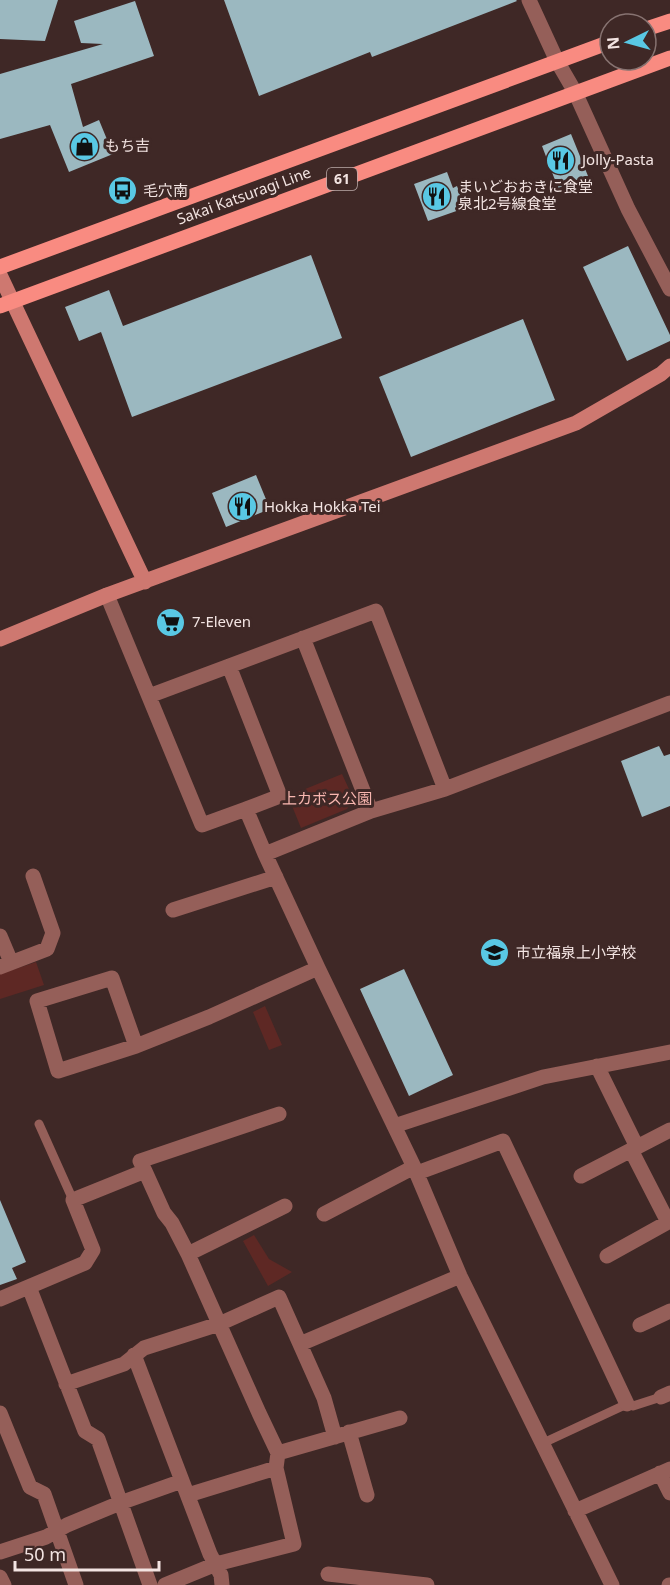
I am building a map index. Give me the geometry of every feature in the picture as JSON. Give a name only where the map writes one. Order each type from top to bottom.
[{"type":"main road","name":"Sakai Katsuragi Line","points":[[0,267],[598,46]]},
{"type":"main road","name":"Sakai Katsuragi Line","points":[[7,304],[670,58]]},
{"type":"street","points":[[529,0],[557,61],[575,92],[628,208],[670,289]]},
{"type":"street","points":[[0,275],[7,304],[145,582]]},
{"type":"street","points":[[0,639],[107,596],[576,423],[661,374],[670,366]]},
{"type":"street","points":[[107,596],[202,825],[280,796],[229,666]]},
{"type":"street","points":[[149,696],[376,611],[445,789]]},
{"type":"street","points":[[303,638],[371,811]]},
{"type":"street","points":[[265,854],[371,811],[445,789],[670,703]]},
{"type":"street","points":[[246,809],[318,968],[415,1170],[460,1276],[612,1585]]},
{"type":"street","points":[[0,936],[5,965],[47,948],[53,933],[33,876]]},
{"type":"street","points":[[174,910],[276,877]]},
{"type":"street","points":[[136,1046],[112,978],[37,1001],[58,1071],[136,1046],[209,1017],[318,968]]},
{"type":"street","points":[[394,1126],[543,1077],[670,1053]]},
{"type":"street","points":[[597,1066],[668,1227],[607,1256]]},
{"type":"street","points":[[165,1585],[216,1564],[294,1544],[277,1460],[188,1254],[172,1223],[164,1213],[140,1161],[279,1113]]},
{"type":"street","points":[[581,1176],[670,1130]]},
{"type":"street","points":[[324,1214],[415,1170],[502,1141],[627,1404]]},
{"type":"street","points":[[0,1299],[85,1263],[93,1250],[73,1200],[145,1171]]},
{"type":"street","points":[[188,1254],[285,1206]]},
{"type":"street","points":[[300,1344],[460,1276]]},
{"type":"street","points":[[29,1287],[85,1431],[98,1439],[150,1585]]},
{"type":"street","points":[[66,1384],[124,1364],[144,1348],[219,1324],[279,1297],[342,1434],[367,1495]]},
{"type":"street","points":[[640,1325],[670,1311]]},
{"type":"street","points":[[134,1355],[210,1554],[221,1575],[222,1585]]},
{"type":"street","points":[[0,1413],[30,1487],[44,1494],[76,1585]]},
{"type":"street","points":[[0,1552],[46,1537],[67,1524],[120,1503],[185,1488],[277,1460],[342,1434],[400,1418]]},
{"type":"street","points":[[575,1511],[665,1471],[670,1493]]},
{"type":"street","points":[[328,1574],[401,1584],[427,1585]]},
{"type":"street","points":[[0,1576],[4,1585]]},
{"type":"lane","points":[[39,1124],[73,1200]]},
{"type":"lane","points":[[541,1444],[627,1404],[633,1406],[665,1395]]},
{"type":"green space","name":"上カボス公園","points":[[342,774],[354,800],[347,809],[301,828],[288,796]]},
{"type":"green space","points":[[36,962],[44,985],[0,999],[0,974]]},
{"type":"green space","points":[[265,1006],[282,1045],[269,1050],[253,1012]]},
{"type":"green space","points":[[254,1235],[269,1259],[292,1272],[268,1286],[243,1241]]},
{"type":"building","points":[[0,0],[58,0],[45,41],[0,39]]},
{"type":"building","points":[[224,0],[517,1],[372,57],[370,52],[259,96]]},
{"type":"building","points":[[135,1],[154,56],[71,84],[83,127],[99,120],[113,154],[69,172],[50,125],[0,139],[0,74],[103,44],[81,43],[74,21]]},
{"type":"building","points":[[571,134],[588,176],[558,188],[542,146]]},
{"type":"building","points":[[447,172],[453,188],[457,186],[465,208],[428,221],[414,184]]},
{"type":"building","points":[[628,246],[670,335],[670,341],[627,361],[583,267]]},
{"type":"building","points":[[311,255],[342,338],[132,417],[101,332],[79,341],[65,307],[109,290],[123,326]]},
{"type":"building","points":[[523,319],[555,400],[411,457],[379,377]]},
{"type":"building","points":[[256,475],[270,509],[226,527],[212,493]]},
{"type":"building","points":[[659,746],[664,756],[670,754],[670,806],[642,817],[621,761]]},
{"type":"building","points":[[404,969],[453,1075],[409,1096],[360,989]]},
{"type":"building","points":[[0,1200],[26,1262],[12,1268],[17,1279],[0,1285]]},
{"type":"place","name":"もち吉","points":[[84,146]]},
{"type":"place","name":"Jolly-Pasta","points":[[561,160]]},
{"type":"place","name":"毛穴南","points":[[122,191]]},
{"type":"place","name":"まいどおおきに食堂 泉北2号線食堂","points":[[437,196]]},
{"type":"place","name":"Hokka Hokka Tei","points":[[243,507]]},
{"type":"place","name":"7-Eleven","points":[[171,622]]},
{"type":"place","name":"市立福泉上小学校","points":[[495,953]]}]
